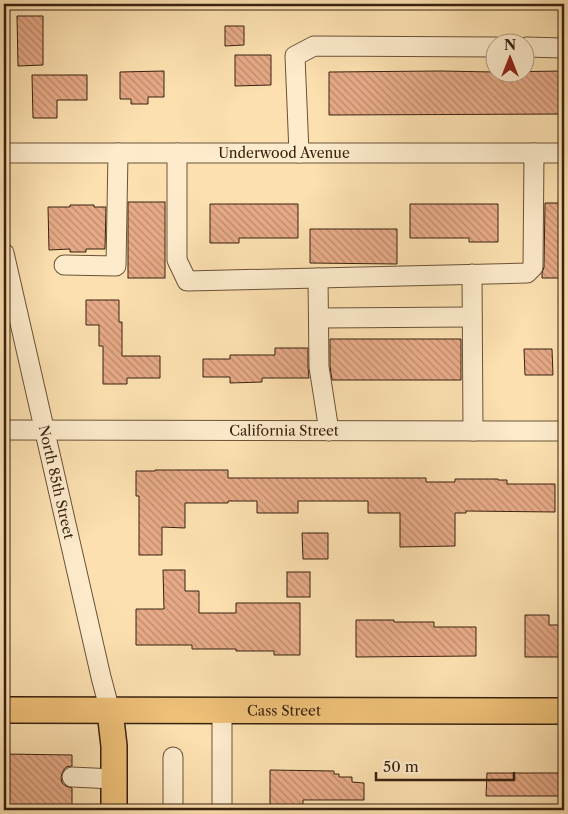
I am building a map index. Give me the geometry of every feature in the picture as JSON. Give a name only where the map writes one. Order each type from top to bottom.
[{"type":"main road","name":"Cass Street","points":[[4,710],[564,711]]},
{"type":"main road","points":[[110,711],[114,746],[114,810]]},
{"type":"street","points":[[299,153],[295,56],[314,46],[486,47]]},
{"type":"street","points":[[536,47],[564,48]]},
{"type":"street","name":"Underwood Avenue","points":[[4,153],[564,154]]},
{"type":"street","points":[[64,265],[116,266],[118,153]]},
{"type":"street","points":[[176,153],[177,260],[187,281],[527,273],[533,267],[534,154]]},
{"type":"street","name":"North 85th Street","points":[[4,253],[110,711]]},
{"type":"street","points":[[472,274],[473,431]]},
{"type":"street","points":[[318,278],[319,367],[329,431]]},
{"type":"street","points":[[319,318],[472,317]]},
{"type":"street","name":"California Street","points":[[4,430],[564,431]]},
{"type":"street","points":[[222,711],[222,810]]},
{"type":"street","points":[[173,758],[173,810]]},
{"type":"street","points":[[72,777],[114,779]]},
{"type":"building","points":[[17,16],[43,16],[43,65],[18,66]]},
{"type":"building","points":[[225,26],[244,26],[244,45],[225,46]]},
{"type":"building","points":[[235,55],[271,55],[271,85],[235,86]]},
{"type":"building","points":[[164,71],[164,97],[148,97],[148,104],[131,104],[131,99],[120,99],[120,72]]},
{"type":"building","points":[[536,71],[564,71],[564,114],[329,115],[329,72],[486,72],[486,82],[536,82]]},
{"type":"building","points":[[32,75],[87,75],[87,100],[57,100],[57,118],[33,118]]},
{"type":"building","points":[[128,202],[165,202],[165,278],[128,278]]},
{"type":"building","points":[[545,203],[562,203],[562,278],[542,278],[544,267]]},
{"type":"building","points":[[210,204],[298,204],[298,238],[239,238],[239,243],[210,243]]},
{"type":"building","points":[[410,204],[498,204],[498,242],[469,242],[469,238],[410,238]]},
{"type":"building","points":[[70,205],[106,207],[105,249],[86,249],[86,252],[70,252],[70,249],[49,250],[48,207],[70,207]]},
{"type":"building","points":[[310,229],[397,229],[397,264],[310,263]]},
{"type":"building","points":[[86,300],[119,300],[119,322],[122,322],[122,356],[160,356],[160,378],[127,378],[127,384],[103,384],[103,346],[99,346],[99,325],[86,325]]},
{"type":"building","points":[[330,339],[461,339],[461,380],[332,380]]},
{"type":"building","points":[[275,348],[308,348],[309,378],[262,378],[262,382],[230,383],[230,377],[203,377],[203,359],[230,359],[230,355],[275,355]]},
{"type":"building","points":[[524,349],[552,349],[553,375],[525,375]]},
{"type":"building","points":[[228,470],[228,478],[426,478],[426,482],[455,482],[455,479],[498,479],[507,480],[507,484],[555,484],[555,512],[466,511],[466,513],[455,513],[455,546],[400,547],[400,513],[368,513],[368,501],[298,501],[298,513],[257,513],[257,501],[185,503],[185,528],[162,527],[162,555],[139,555],[139,496],[136,496],[136,471]]},
{"type":"building","points":[[302,533],[328,533],[328,559],[303,559]]},
{"type":"building","points":[[163,570],[185,570],[185,591],[199,591],[199,613],[236,613],[236,603],[300,603],[300,655],[274,655],[274,651],[192,649],[192,645],[136,645],[136,609],[164,609]]},
{"type":"building","points":[[287,572],[310,572],[310,597],[287,597]]},
{"type":"building","points":[[525,615],[549,615],[549,625],[564,625],[564,647],[559,647],[559,657],[525,657]]},
{"type":"building","points":[[356,620],[434,622],[434,627],[476,627],[476,656],[356,657]]},
{"type":"building","points":[[4,754],[72,755],[72,766],[66,767],[61,777],[62,783],[72,788],[72,810],[4,810]]},
{"type":"building","points":[[270,770],[334,771],[334,774],[339,774],[339,777],[352,777],[352,782],[364,783],[364,800],[303,800],[303,810],[270,810]]},
{"type":"building","points":[[487,773],[564,773],[564,796],[486,796]]}]
